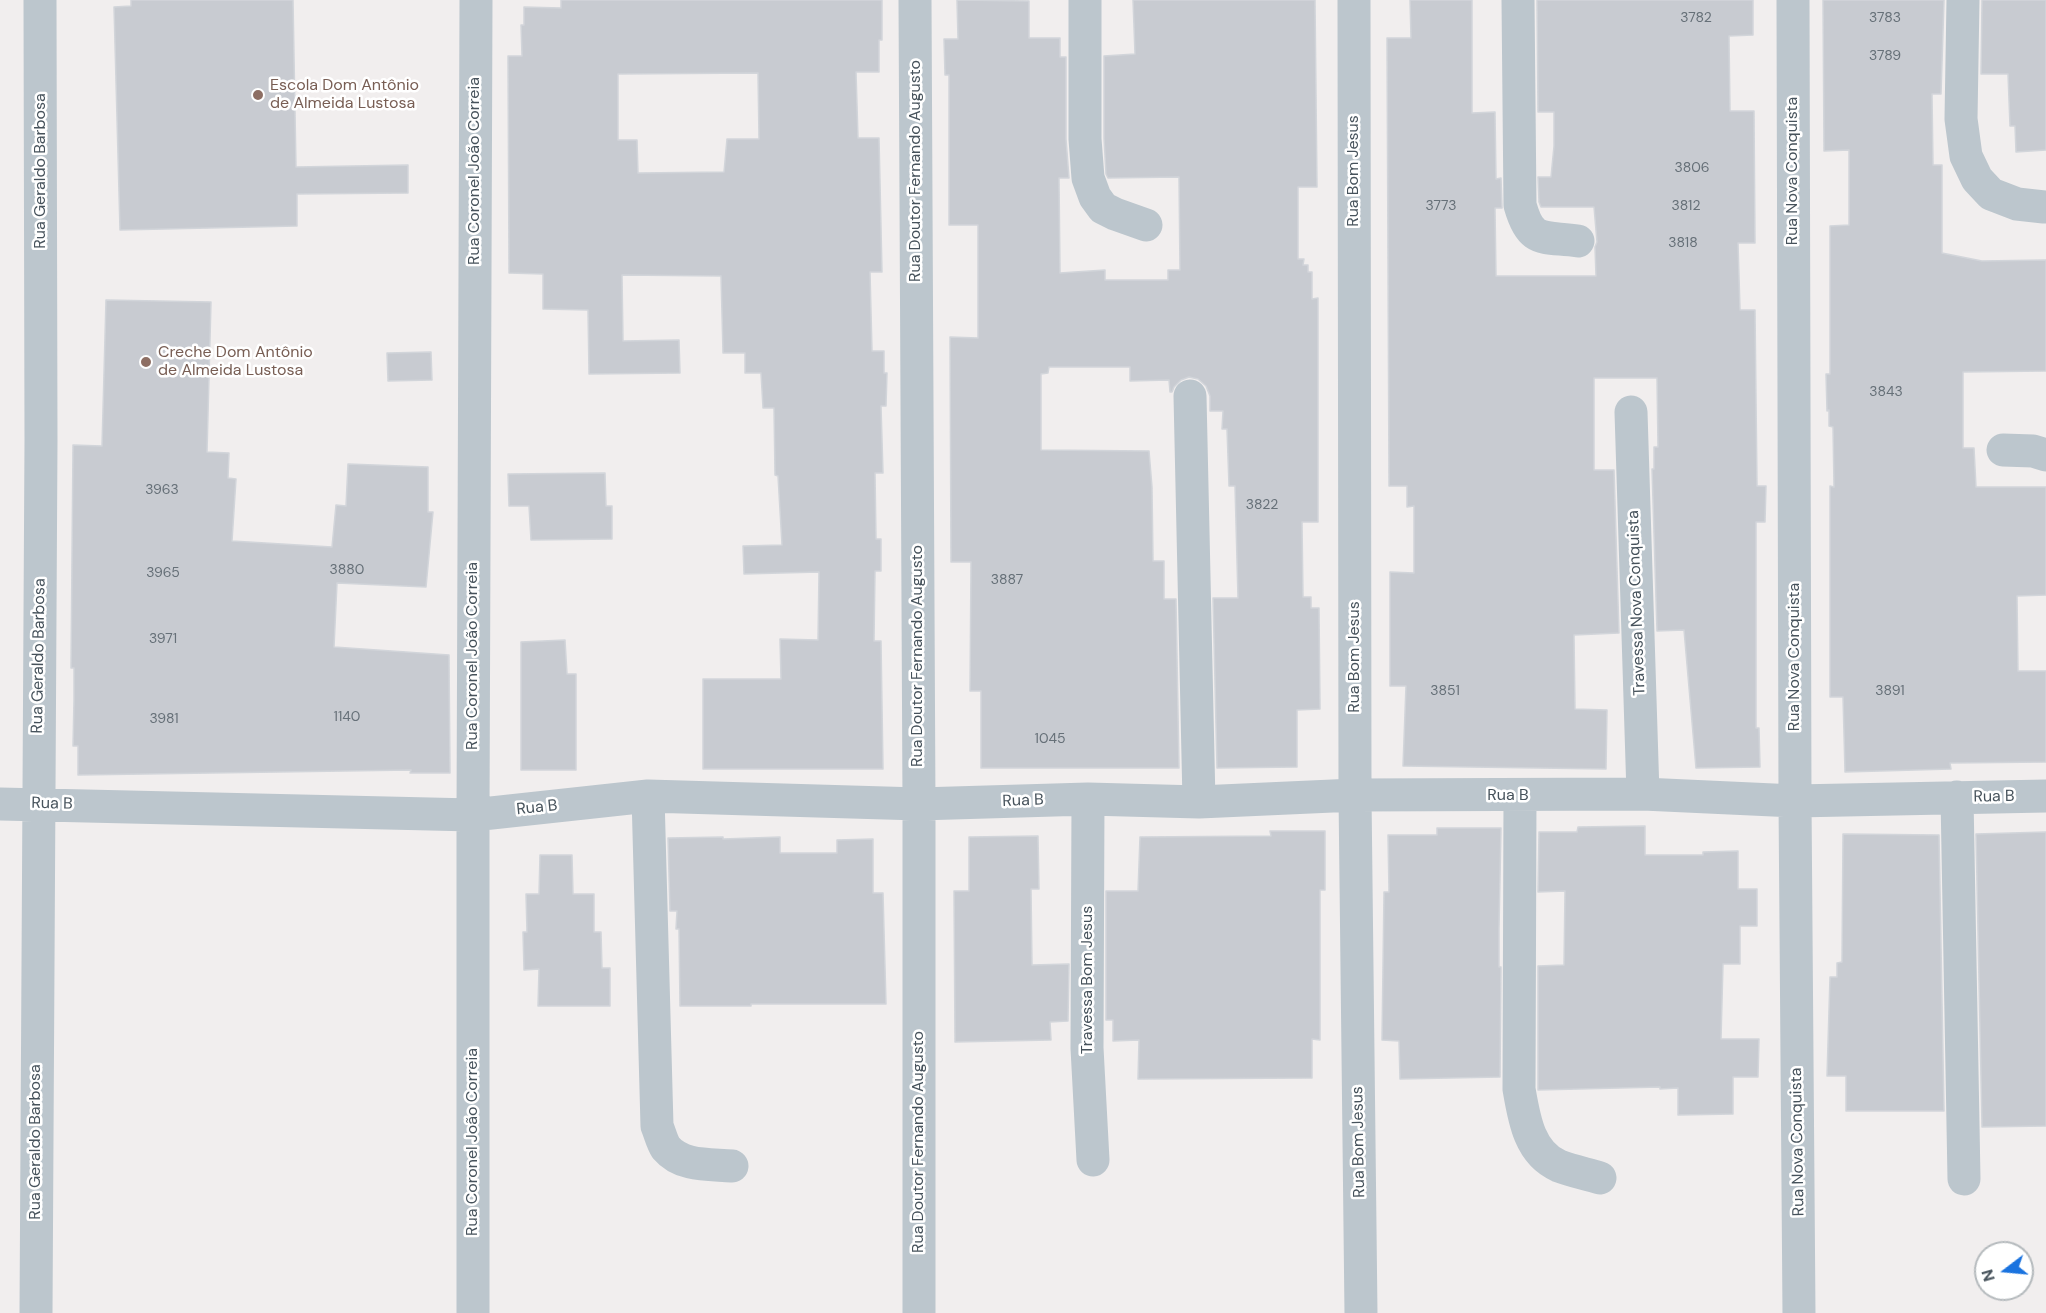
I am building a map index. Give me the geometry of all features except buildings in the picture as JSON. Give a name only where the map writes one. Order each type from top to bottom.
[{"type":"street","name":"Rua Geraldo Barbosa","points":[[36,1313],[41,440],[40,0]]},
{"type":"street","name":"Rua Coronel João Correia","points":[[473,1313],[472,815],[476,0]]},
{"type":"street","name":"Rua Doutor Fernando Augusto","points":[[915,0],[919,1313]]},
{"type":"street","points":[[1085,0],[1085,139],[1088,178],[1095,197],[1103,207],[1115,214],[1146,225]]},
{"type":"street","name":"Rua Bom Jesus","points":[[1354,0],[1355,795],[1361,1313]]},
{"type":"street","points":[[1518,0],[1520,205],[1530,231],[1539,236],[1578,241]]},
{"type":"street","name":"Rua Nova Conquista","points":[[1793,0],[1799,1313]]},
{"type":"street","points":[[1963,0],[1961,119],[1966,156],[1977,179],[1991,194],[2017,204],[2044,207]]},
{"type":"street","points":[[1190,396],[1199,802]]},
{"type":"street","name":"Travessa Nova Conquista","points":[[1631,412],[1643,794]]},
{"type":"street","points":[[2003,450],[2046,455]]},
{"type":"street","name":"Rua B","points":[[0,804],[472,815],[648,796],[919,804],[1088,799],[1199,802],[1355,795],[1643,794],[1795,801],[2046,796]]},
{"type":"street","points":[[648,796],[657,1126],[665,1147],[677,1158],[697,1164],[732,1166]]},
{"type":"street","points":[[1520,796],[1519,1089],[1526,1125],[1539,1151],[1558,1165],[1600,1178]]},
{"type":"street","points":[[1957,797],[1964,1179]]},
{"type":"street","name":"Travessa Bom Jesus","points":[[1088,799],[1087,1048],[1093,1160]]},
{"type":"place","name":"Escola Dom Antônio de Almeida Lustosa","points":[[258,95]]},
{"type":"place","name":"Creche Dom Antônio de Almeida Lustosa","points":[[146,362]]}]
